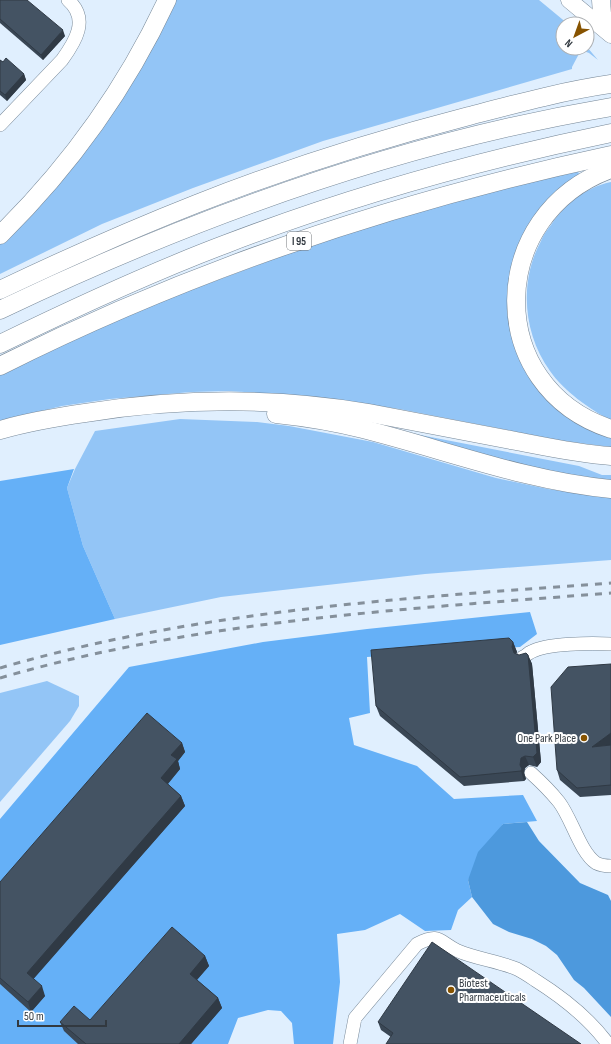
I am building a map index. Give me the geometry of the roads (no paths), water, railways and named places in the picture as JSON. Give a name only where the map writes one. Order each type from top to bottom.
[{"type":"highway","points":[[0,236],[32,203],[60,170],[100,118],[149,37],[167,0]]},
{"type":"highway","points":[[601,0],[602,14],[611,32]]},
{"type":"highway","points":[[0,290],[118,236],[197,203],[280,173],[444,123],[608,84]]},
{"type":"highway","points":[[0,310],[158,239],[237,208],[318,180],[450,142],[569,114],[611,107]]},
{"type":"highway","points":[[0,344],[76,307],[155,273],[227,244],[309,214],[392,187],[454,170],[611,133]]},
{"type":"highway","name":"I 95","points":[[0,366],[125,308],[203,276],[284,246],[448,194],[529,173],[611,155]]},
{"type":"highway","points":[[611,169],[585,181],[564,196],[547,213],[539,224],[526,248],[521,262],[516,303],[517,317],[528,357],[541,379],[558,398],[574,410],[592,421],[611,429]]},
{"type":"highway","points":[[0,430],[69,415],[156,403],[196,401],[276,403],[318,406],[368,413],[563,450],[611,456]]},
{"type":"highway","points":[[112,408],[163,412],[242,411],[314,419],[362,429],[528,475],[578,485],[611,489]]},
{"type":"main road","points":[[569,0],[611,35]]},
{"type":"street","points":[[0,125],[70,50],[80,28],[76,9],[68,0]]},
{"type":"street","points":[[523,657],[531,651],[542,648],[586,643],[611,644]]},
{"type":"street","points":[[531,773],[559,802],[571,821],[579,840],[588,854],[596,863],[611,866]]},
{"type":"street","points":[[350,1044],[355,1018],[417,944],[428,939],[437,939],[458,951],[518,970],[548,988],[576,1010],[601,1034],[608,1044]]},
{"type":"railway","points":[[0,668],[75,648],[151,632],[303,609],[457,594],[611,583]]},
{"type":"railway","points":[[0,678],[75,658],[151,642],[227,630],[380,612],[611,593]]},
{"type":"place","name":"One Park Place","points":[[584,738]]},
{"type":"place","name":"Biotest Pharmaceuticals","points":[[451,990]]}]
